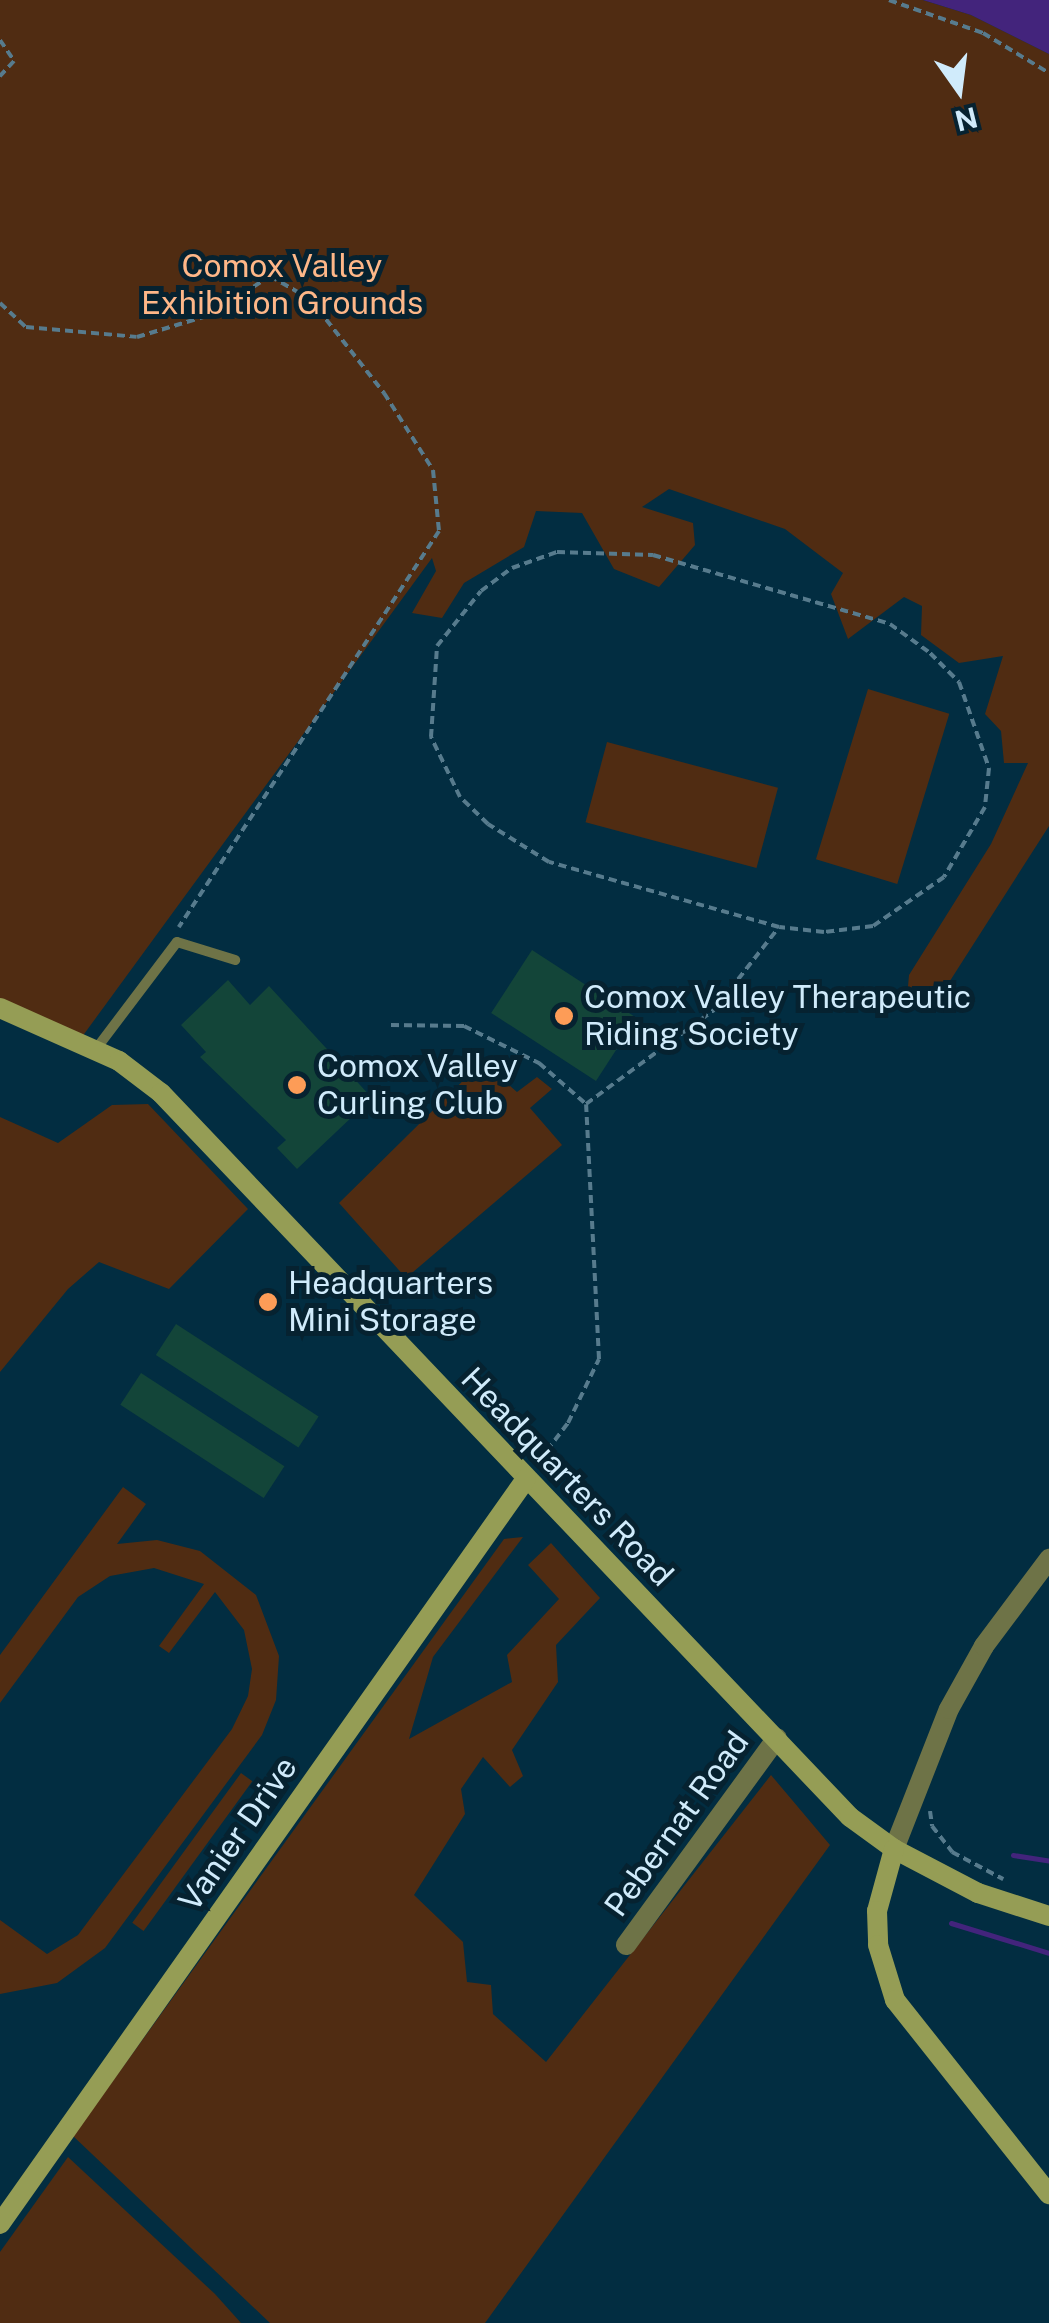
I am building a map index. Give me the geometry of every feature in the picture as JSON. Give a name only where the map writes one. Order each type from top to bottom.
[{"type":"main road","name":"Headquarters Road","points":[[0,1008],[96,1049],[161,1093],[850,1817],[894,1849],[978,1892],[1049,1916]]},
{"type":"main road","name":"Vanier Drive","points":[[0,2224],[526,1479]]},
{"type":"main road","points":[[894,1849],[877,1911],[878,1945],[894,2000],[1049,2194]]},
{"type":"street","points":[[894,1849],[949,1709],[984,1646],[1049,1559]]},
{"type":"street","name":"Pebernat Road","points":[[626,1945],[777,1738]]},
{"type":"lane","points":[[96,1049],[177,942],[236,960]]},
{"type":"path","points":[[889,0],[983,33],[1049,73]]},
{"type":"path","points":[[0,40],[14,61],[0,76]]},
{"type":"path","points":[[0,304],[26,327],[137,337],[210,315],[270,276],[310,299],[384,393],[433,470],[438,531],[177,930]]},
{"type":"path","points":[[557,552],[654,555],[890,624],[930,653],[959,682],[989,768],[985,807],[966,844],[944,876],[874,926],[824,932],[779,927],[549,862],[488,824],[460,797],[431,737],[437,646],[457,614],[512,568],[557,552]]},
{"type":"path","points":[[586,1104],[714,1010],[779,927]]},
{"type":"path","points":[[391,1025],[464,1026],[539,1064],[586,1104],[599,1359],[568,1423],[526,1479]]},
{"type":"path","points":[[920,1782],[932,1826],[952,1852],[1007,1880]]},
{"type":"green space","name":"Comox Valley Exhibition Grounds","points":[[0,0],[923,0],[971,15],[1049,54],[1049,826],[932,1009],[906,1009],[909,975],[991,844],[1028,763],[1004,763],[1001,731],[985,714],[1003,656],[959,663],[921,635],[922,606],[904,597],[848,639],[831,594],[843,573],[785,529],[669,489],[642,507],[693,523],[695,545],[659,587],[614,569],[582,513],[536,511],[524,547],[464,583],[442,618],[412,613],[436,571],[432,558],[79,1041],[0,1008]]},
{"type":"green space","points":[[868,689],[949,714],[897,884],[816,859]]},
{"type":"green space","points":[[607,742],[778,788],[756,868],[586,822]]},
{"type":"green space","points":[[482,1062],[517,1092],[537,1077],[552,1089],[530,1108],[562,1145],[406,1278],[339,1203]]},
{"type":"green space","points":[[148,1104],[248,1209],[169,1289],[99,1262],[68,1289],[0,1372],[0,1117],[58,1143],[112,1105]]},
{"type":"green space","points":[[123,1487],[146,1504],[117,1544],[157,1540],[200,1551],[256,1595],[279,1656],[276,1700],[262,1735],[105,1948],[57,1983],[0,1994],[0,1920],[47,1954],[78,1935],[232,1729],[248,1696],[252,1669],[244,1630],[215,1592],[169,1653],[159,1646],[204,1584],[154,1568],[110,1576],[78,1597],[0,1703],[0,1655]]},
{"type":"green space","points":[[523,1537],[433,1657],[409,1739],[512,1682],[507,1655],[559,1599],[528,1565],[551,1543],[600,1598],[556,1645],[558,1682],[512,1750],[523,1776],[510,1787],[483,1757],[461,1789],[465,1814],[414,1895],[463,1942],[467,1982],[491,1985],[493,2014],[546,2062],[771,1775],[830,1845],[485,2323],[270,2323],[73,2136],[504,1539]]},
{"type":"green space","points":[[241,1773],[252,1781],[144,1931],[132,1923]]},
{"type":"green space","points":[[68,2157],[241,2323],[0,2323],[0,2252]]},
{"type":"shaded area","points":[[923,0],[1049,0],[1049,54],[971,15]]},
{"type":"building","name":"Comox Valley Therapeutic Riding Society","points":[[532,950],[637,1018],[596,1081],[491,1013]]},
{"type":"building","name":"Comox Valley Curling Club","points":[[228,980],[250,1005],[269,986],[372,1098],[297,1169],[277,1148],[286,1140],[200,1057],[206,1052],[181,1025]]},
{"type":"building","points":[[176,1324],[319,1417],[298,1448],[156,1355]]},
{"type":"building","points":[[141,1373],[284,1466],[264,1498],[120,1405]]},
{"type":"waterway","points":[[1013,1855],[1049,1861]]},
{"type":"waterway","points":[[951,1923],[1049,1953]]},
{"type":"place","name":"Comox Valley Therapeutic Riding Society","points":[[564,1016]]},
{"type":"place","name":"Comox Valley Curling Club","points":[[297,1085]]},
{"type":"place","name":"Headquarters Mini Storage","points":[[268,1302]]}]
